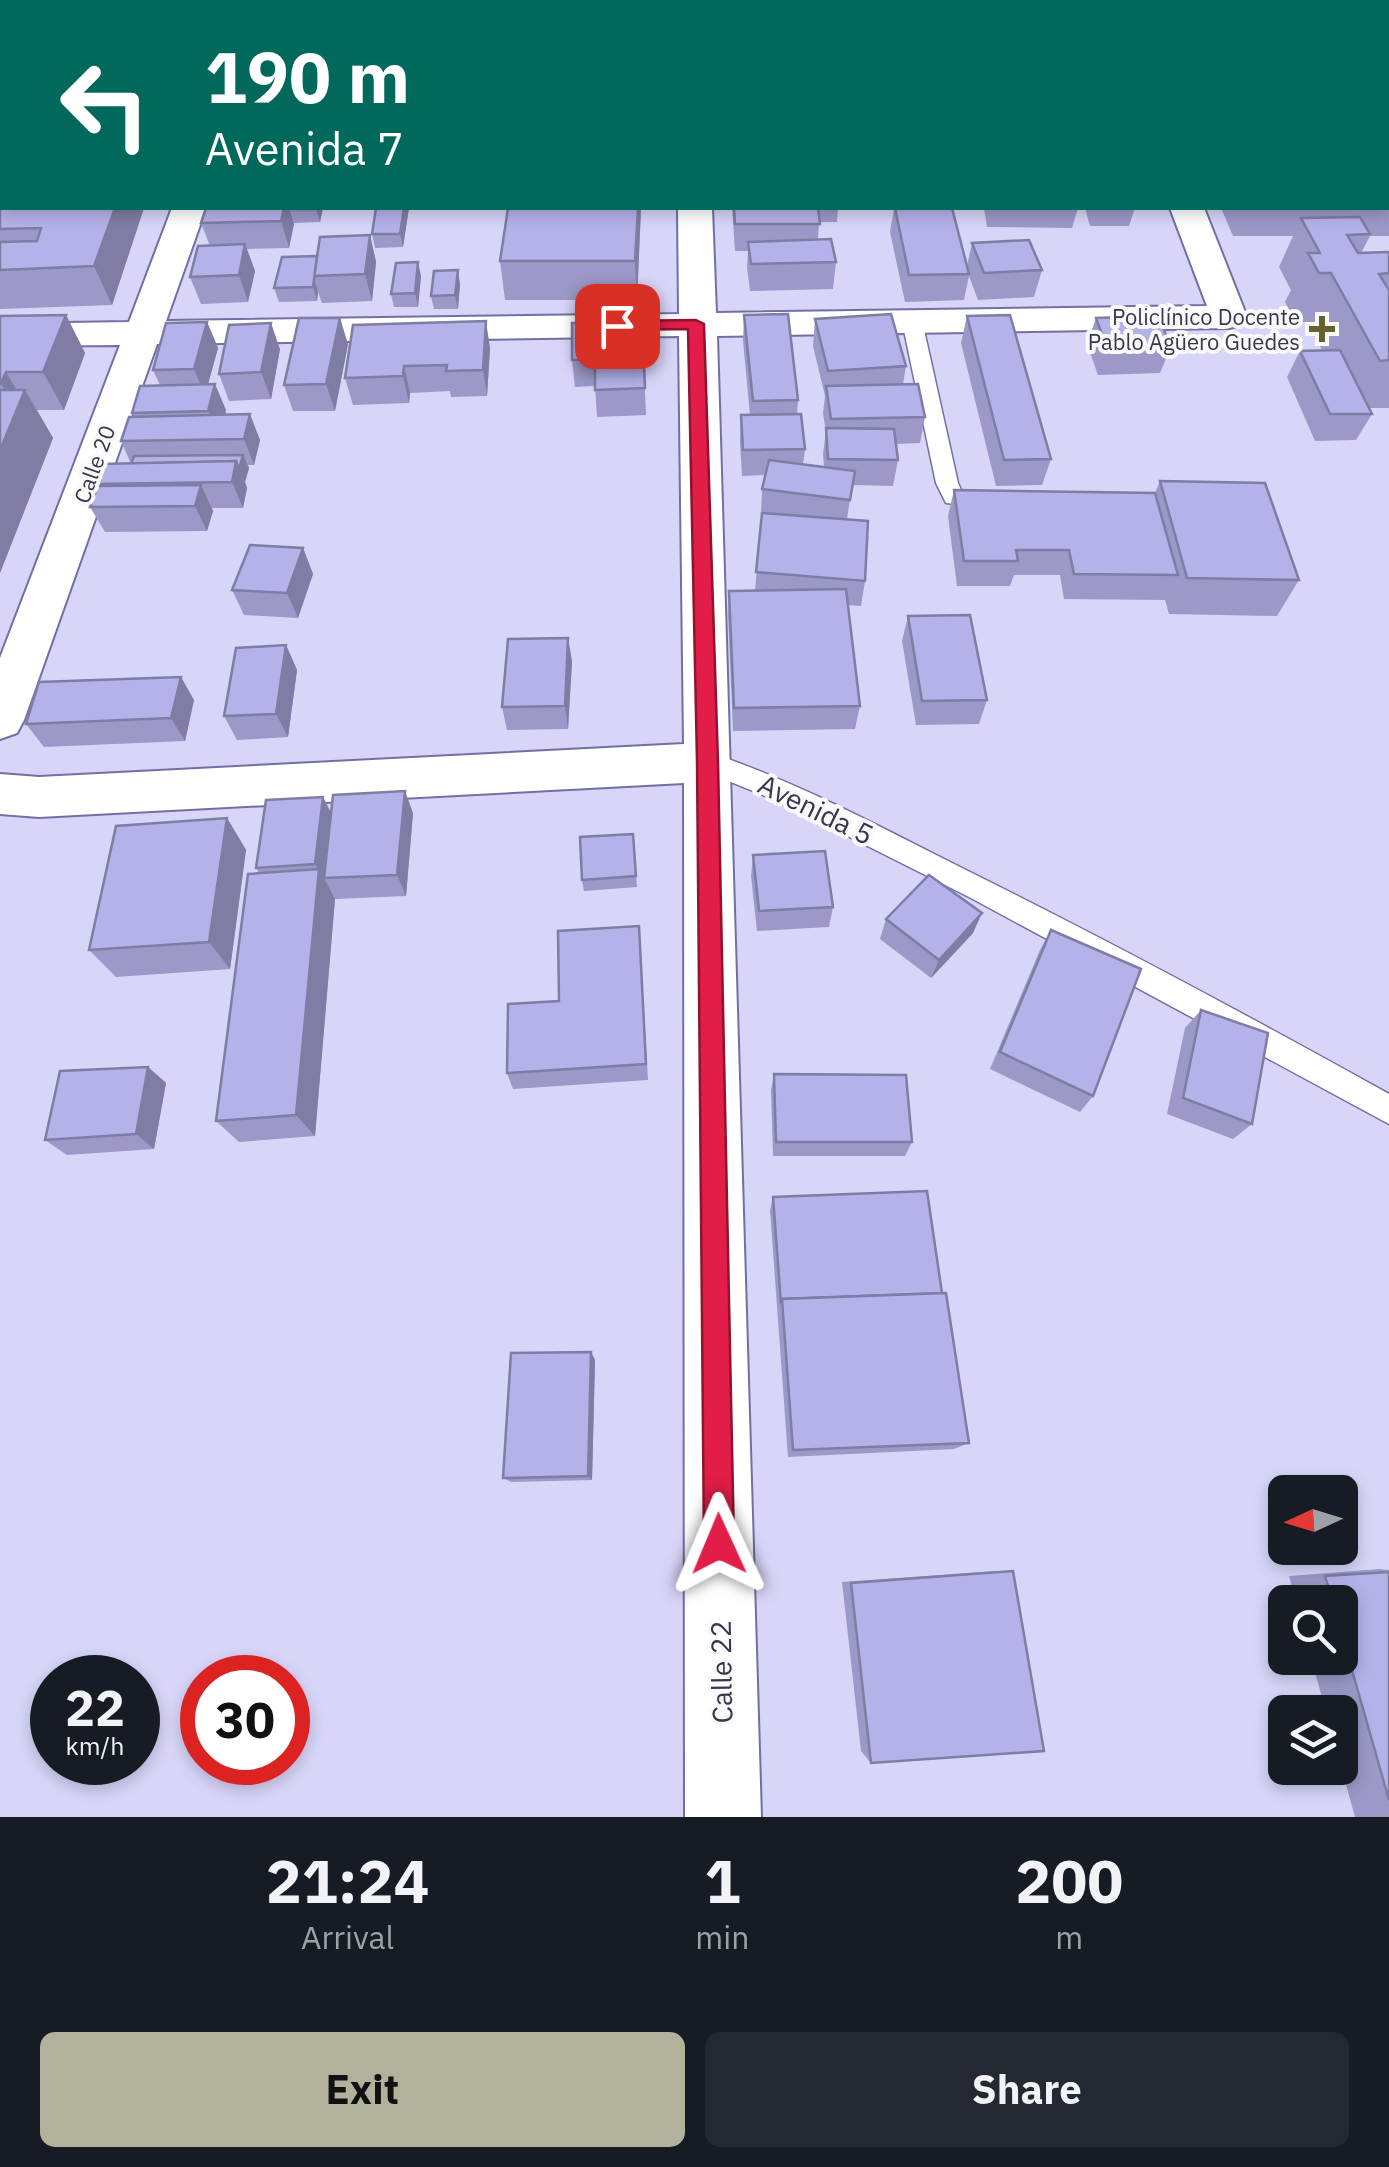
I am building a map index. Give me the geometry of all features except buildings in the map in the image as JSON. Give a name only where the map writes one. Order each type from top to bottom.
[{"type":"street","name":"Calle 20","points":[[3,703],[188,210]]},
{"type":"street","name":"Calle 22","points":[[695,210],[708,762],[723,1817]]},
{"type":"street","points":[[0,334],[1229,316],[1189,210]]},
{"type":"street","name":"Avenida 5","points":[[0,794],[39,797],[708,762]]},
{"type":"lane","points":[[912,321],[946,484],[954,498],[972,503],[1010,503]]},
{"type":"lane","name":"Avenida 5","points":[[708,762],[757,778],[990,894],[1389,1110]]},
{"type":"place","name":"Policlínico Docente Pablo Agüero Guedes","points":[[1322,329]]},
{"type":"route","points":[[617,326],[696,324],[708,762],[719,1544]]}]
